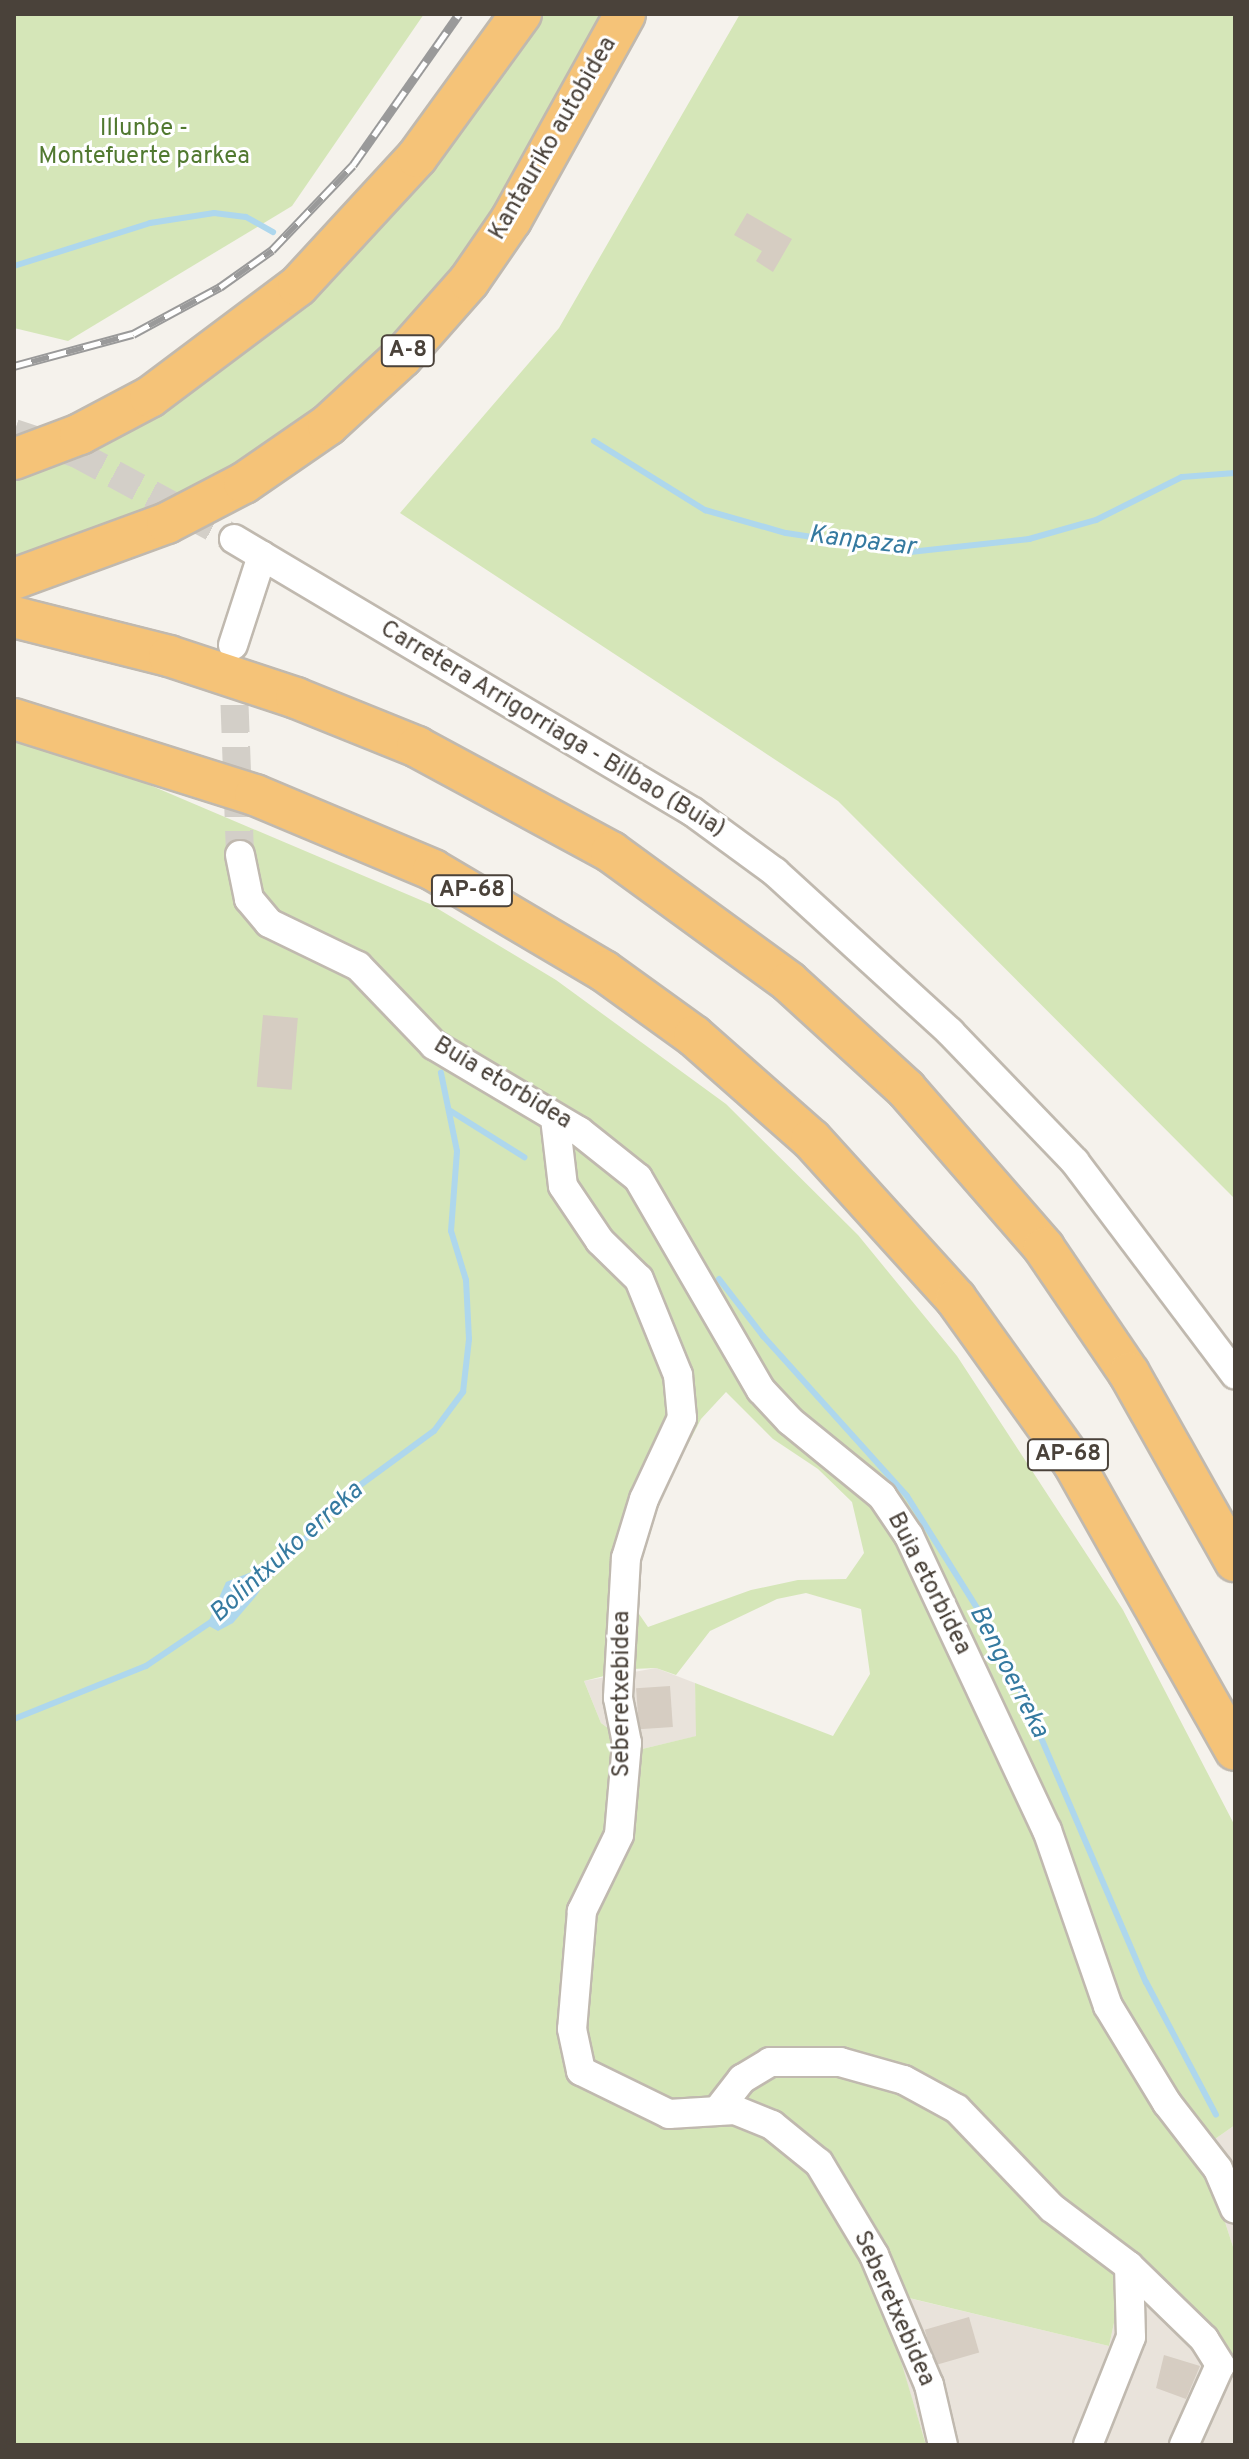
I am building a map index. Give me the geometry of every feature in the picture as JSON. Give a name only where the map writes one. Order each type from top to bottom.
[{"type":"highway","points":[[14,459],[80,434],[150,397],[289,294],[417,157],[521,14]]},
{"type":"highway","name":"Kantauriko autobidea","points":[[14,579],[167,523],[244,483],[328,425],[402,357],[469,281],[511,220],[625,14]]},
{"type":"highway","points":[[14,617],[169,656],[296,698],[417,747],[611,852],[789,982],[917,1100],[1044,1248],[1129,1373],[1235,1561]]},
{"type":"highway","name":"AP-68","points":[[14,719],[255,795],[433,870],[592,964],[706,1046],[860,1188],[1023,1389],[1117,1534],[1235,1750]]},
{"type":"street","name":"Carretera Arrigorriaga - Bilbao (Buia)","points":[[234,539],[668,796],[775,872],[950,1032],[1075,1162],[1235,1374]]},
{"type":"street","points":[[233,645],[262,556]]},
{"type":"street","name":"Buia etorbidea","points":[[240,855],[249,899],[269,923],[358,966],[377,981],[400,1014],[434,1045],[611,1153],[638,1178],[761,1390],[790,1421],[882,1496],[909,1536],[1047,1830],[1108,2006],[1167,2103],[1218,2169],[1235,2209]]},
{"type":"street","name":"Seberetxebidea","points":[[555,1118],[563,1186],[600,1241],[639,1279],[678,1375],[682,1418],[669,1455],[644,1499],[626,1558],[618,1698],[627,1743],[619,1835],[582,1911],[572,2029],[581,2071],[669,2114],[735,2110],[772,2125],[819,2163],[874,2255],[929,2385],[943,2445]]},
{"type":"street","points":[[717,2111],[742,2079],[770,2062],[840,2062],[904,2080],[957,2109],[1052,2208],[1129,2266],[1204,2339],[1228,2376],[1184,2445]]},
{"type":"street","points":[[1088,2445],[1131,2337],[1129,2266]]},
{"type":"shaded area","points":[[656,1668],[695,1683],[697,1736],[638,1750],[601,1723],[584,1681]]},
{"type":"shaded area","points":[[1235,2125],[1235,2253],[1217,2197],[1195,2153]]},
{"type":"shaded area","points":[[1129,2254],[1235,2374],[1235,2445],[926,2445],[879,2291],[1109,2346]]},
{"type":"green space","name":"Illunbe - Montefuerte parkea","points":[[14,14],[424,14],[292,206],[68,341],[14,328]]},
{"type":"green space","points":[[536,14],[608,14],[463,264],[369,371],[244,461],[125,522],[14,559],[14,472],[220,365]]},
{"type":"green space","points":[[740,14],[1235,14],[1235,1199],[838,801],[400,513],[559,328]]},
{"type":"green space","points":[[14,739],[112,769],[430,904],[556,980],[726,1104],[858,1235],[957,1356],[1123,1610],[1235,1826],[1235,2125],[1195,2153],[1217,2197],[1235,2253],[1235,2374],[1129,2254],[1109,2346],[880,2291],[926,2445],[14,2445]],"holes":[[[726,1392],[773,1439],[818,1469],[852,1502],[864,1553],[846,1579],[798,1580],[751,1590],[648,1627],[630,1601],[636,1557],[654,1510],[701,1419]],[[806,1593],[861,1609],[870,1674],[833,1736],[695,1683],[696,1736],[638,1750],[601,1723],[584,1681],[632,1669],[656,1668],[676,1675],[710,1631],[777,1599]]]},
{"type":"water","points":[[254,1571],[264,1584],[233,1623],[218,1631],[207,1625],[226,1582]]},
{"type":"building","points":[[747,213],[792,239],[773,272],[756,261],[762,251],[734,235]]},
{"type":"building","points":[[263,1015],[298,1018],[292,1090],[257,1087]]},
{"type":"building","points":[[670,1686],[673,1727],[639,1729],[636,1688]]},
{"type":"building","points":[[969,2317],[979,2353],[935,2365],[925,2330]]},
{"type":"building","points":[[1164,2355],[1200,2366],[1186,2399],[1156,2388]]},
{"type":"waterway","points":[[14,266],[150,223],[214,213],[246,217],[273,232]]},
{"type":"waterway","name":"Kanpazar","points":[[594,441],[705,510],[786,533],[910,552],[1029,539],[1096,520],[1182,477],[1235,473]]},
{"type":"waterway","name":"Bolintxuko erreka","points":[[257,1580],[307,1537],[329,1508],[434,1431],[463,1392],[469,1339],[466,1280],[451,1231],[457,1151],[441,1073]]},
{"type":"waterway","name":"Bengoerreka","points":[[449,1110],[524,1157]]},
{"type":"waterway","name":"Bengoerreka","points":[[719,1279],[763,1336],[907,1496],[977,1608],[1021,1691],[1146,1982],[1216,2115]]},
{"type":"waterway","name":"Bolintxuko erreka","points":[[14,1719],[146,1666],[214,1620]]},
{"type":"tunnel","points":[[14,433],[77,454],[234,539]]},
{"type":"tunnel","points":[[233,663],[240,855]]},
{"type":"railway","points":[[14,366],[133,334],[220,287],[272,250],[353,165],[459,14]]}]
